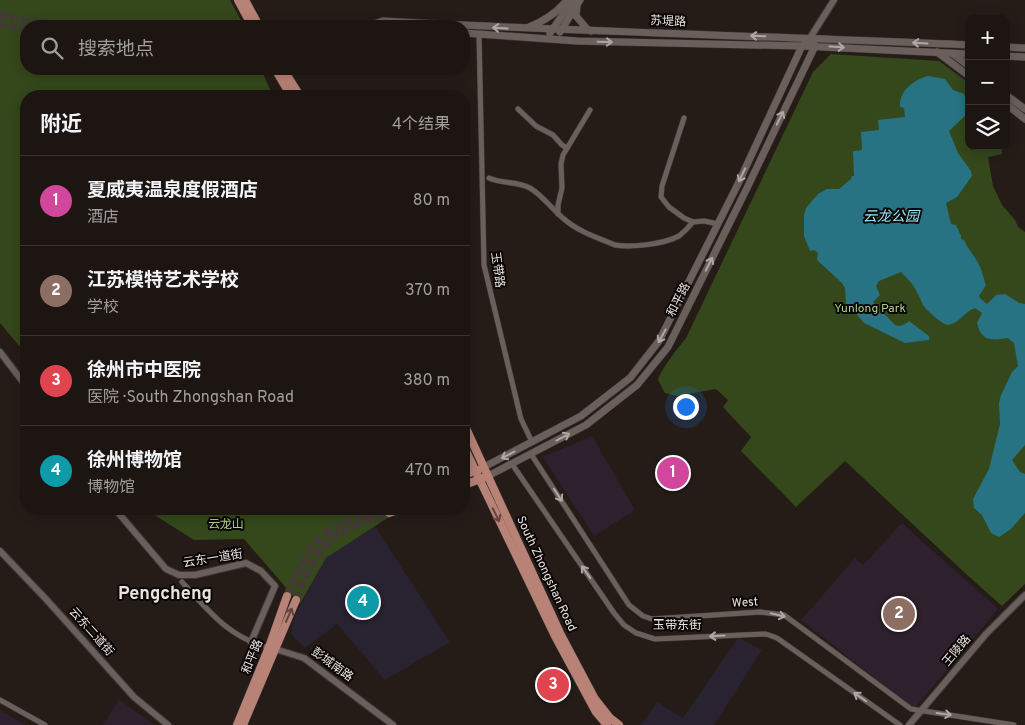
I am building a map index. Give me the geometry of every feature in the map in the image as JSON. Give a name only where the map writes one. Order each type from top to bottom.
[{"type":"main road","points":[[238,0],[249,20]]},
{"type":"main road","points":[[245,0],[256,20]]},
{"type":"main road","points":[[525,29],[541,22],[560,9],[566,0]]},
{"type":"main road","points":[[546,39],[577,1]]},
{"type":"main road","points":[[556,39],[577,1]]},
{"type":"main road","points":[[577,1],[576,16],[587,29],[593,32]]},
{"type":"main road","name":"苏堤路","points":[[470,29],[546,39],[815,46],[965,54]]},
{"type":"main road","name":"苏堤路","points":[[470,32],[525,29],[965,45]]},
{"type":"main road","points":[[810,38],[815,46]]},
{"type":"main road","name":"和平路","points":[[470,473],[581,416],[630,378],[659,341],[718,224],[802,46],[810,38]]},
{"type":"main road","points":[[941,44],[965,63]]},
{"type":"main road","name":"和平路","points":[[470,483],[488,476],[586,425],[637,385],[668,346],[815,46]]},
{"type":"main road","points":[[1010,47],[1025,48]]},
{"type":"main road","points":[[937,52],[965,73]]},
{"type":"main road","points":[[1010,56],[1025,57]]},
{"type":"main road","points":[[283,75],[289,90]]},
{"type":"main road","points":[[285,75],[296,90]]},
{"type":"main road","points":[[1010,98],[1025,109]]},
{"type":"main road","points":[[1007,105],[1025,119]]},
{"type":"main road","name":"South Zhongshan Road","points":[[470,437],[560,634],[595,699],[610,718],[619,725]]},
{"type":"main road","name":"South Zhongshan Road","points":[[470,460],[555,636],[596,712],[608,725]]},
{"type":"main road","name":"和平路","points":[[243,725],[272,648],[287,596]]},
{"type":"main road","name":"和平路","points":[[237,725],[296,600]]},
{"type":"street","name":"和平路","points":[[810,38],[834,0]]},
{"type":"street","name":"玉带路","points":[[476,31],[484,265],[521,419],[532,442]]},
{"type":"street","points":[[518,109],[536,126],[553,135],[567,148]]},
{"type":"street","points":[[558,214],[562,188],[561,164],[567,148],[590,110]]},
{"type":"street","points":[[684,118],[662,186],[661,197],[669,207],[693,222],[704,221],[718,224]]},
{"type":"street","points":[[489,178],[504,183],[522,184],[532,189],[576,228],[594,237],[622,246],[671,239],[680,235],[693,222]]},
{"type":"street","points":[[0,352],[20,378]]},
{"type":"street","name":"West","points":[[531,454],[629,605],[635,611],[652,619],[760,612],[784,615],[919,713],[1014,725]]},
{"type":"street","name":"玉带东街","points":[[512,464],[614,613],[624,625],[636,634],[655,639],[766,634],[777,638],[900,725]]},
{"type":"street","name":"云东一道街","points":[[120,515],[166,569],[179,575],[195,575],[246,563],[261,571],[275,586],[251,642]]},
{"type":"street","name":"云东二道街","points":[[0,551],[134,697],[168,725]]},
{"type":"street","name":"彭城南路","points":[[182,582],[219,622],[251,642],[304,658],[393,725]]},
{"type":"street","name":"王陵路","points":[[910,724],[986,634],[1025,595]]},
{"type":"street","points":[[0,700],[45,725]]},
{"type":"shaded area","points":[[592,436],[635,510],[594,536],[543,457]]},
{"type":"shaded area","points":[[902,523],[998,609],[914,709],[801,620],[855,558],[863,565]]},
{"type":"shaded area","points":[[374,525],[450,642],[385,680],[337,624],[305,648],[291,634],[294,617],[326,558]]},
{"type":"shaded area","points":[[738,638],[762,650],[714,725],[641,725],[657,702],[683,718]]},
{"type":"shaded area","points":[[119,699],[154,725],[103,725]]},
{"type":"shaded area","points":[[0,710],[26,725],[0,725]]},
{"type":"green space","points":[[0,0],[230,0],[241,20],[20,20],[20,75],[264,75],[270,90],[20,90],[20,347],[0,323]]},
{"type":"green space","name":"Yunlong Park","points":[[831,54],[939,61],[965,80],[965,150],[1002,150],[1002,154],[988,157],[993,186],[1002,205],[1015,220],[1018,227],[1025,232],[1025,584],[1002,606],[845,461],[796,507],[741,451],[751,437],[723,407],[728,400],[716,389],[677,396],[665,393],[658,380],[674,353],[686,338],[813,72]]},
{"type":"green space","name":"云龙山","points":[[154,515],[388,515],[389,517],[326,558],[300,604],[244,539],[194,540]]},
{"type":"water","name":"云龙公园","points":[[928,76],[945,79],[953,90],[964,94],[965,96],[965,116],[949,131],[958,153],[971,171],[972,176],[957,197],[946,203],[951,224],[956,225],[961,239],[964,240],[981,270],[986,285],[979,296],[987,304],[996,295],[1005,294],[1019,303],[1025,304],[1025,445],[1012,460],[1020,472],[1025,474],[1025,513],[1011,529],[999,537],[991,533],[982,515],[974,508],[973,499],[989,469],[1000,424],[999,403],[1001,395],[1012,372],[1018,366],[1014,343],[1008,338],[992,339],[984,336],[977,323],[982,313],[975,308],[952,324],[942,323],[923,305],[910,281],[901,272],[879,281],[876,286],[880,295],[873,302],[895,325],[899,326],[909,321],[929,336],[929,340],[905,343],[864,323],[850,306],[846,304],[845,288],[842,283],[817,260],[818,253],[814,250],[810,251],[804,236],[806,208],[818,194],[827,189],[839,189],[854,176],[853,151],[862,150],[861,132],[879,130],[878,120],[905,117],[904,108],[900,107],[900,101],[904,91],[917,80]]},
{"type":"tunnel","points":[[0,15],[28,20]]},
{"type":"tunnel","points":[[0,24],[20,28]]},
{"type":"tunnel","points":[[287,596],[315,543],[341,524],[363,515]]},
{"type":"tunnel","points":[[296,600],[312,564],[331,539],[364,522],[383,515]]},
{"type":"place","name":"夏威夷温泉度假酒店","points":[[673,473]]},
{"type":"place","name":"徐州博物馆","points":[[363,602]]},
{"type":"place","name":"江苏模特艺术学校","points":[[899,614]]},
{"type":"place","name":"徐州市中医院","points":[[553,685]]},
{"type":"district","name":"Pengcheng","points":[[165,594]]}]
